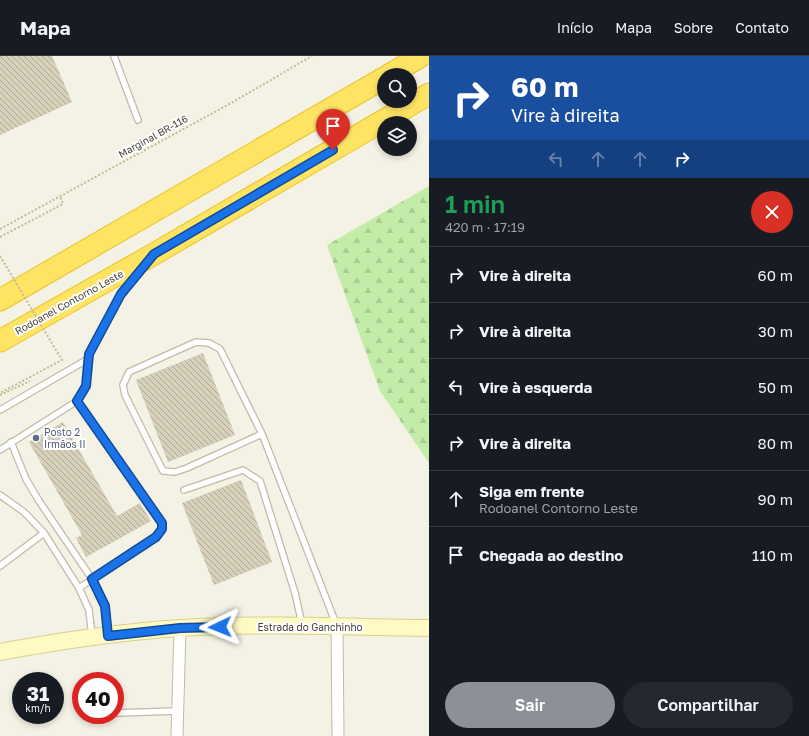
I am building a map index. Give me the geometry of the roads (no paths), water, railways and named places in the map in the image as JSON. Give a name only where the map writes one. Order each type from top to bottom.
[{"type":"highway","points":[[401,68],[421,56]]},
{"type":"highway","points":[[0,300],[377,82]]},
{"type":"highway","name":"Rodoanel Contorno Leste","points":[[0,341],[154,254],[429,94]]},
{"type":"street","name":"Estrada do Ganchinho","points":[[0,652],[100,637],[180,628],[337,626],[429,628]]},
{"type":"street","points":[[337,626],[338,736]]},
{"type":"street","points":[[177,736],[180,628]]},
{"type":"lane","points":[[114,56],[138,120]]},
{"type":"lane","points":[[0,450],[77,401],[86,386],[89,354],[121,294],[154,254]]},
{"type":"lane","points":[[262,434],[187,468],[175,472],[163,471],[125,395],[123,385],[129,372],[196,342],[209,343],[220,349],[262,434],[337,626]]},
{"type":"lane","points":[[0,410],[88,359]]},
{"type":"lane","points":[[77,401],[162,523],[162,529],[156,537],[79,588]]},
{"type":"lane","points":[[11,442],[26,479],[39,501],[92,579],[105,606],[100,637]]},
{"type":"lane","points":[[184,490],[243,470],[260,482],[295,593],[302,626]]},
{"type":"lane","points":[[0,495],[24,512],[44,533],[79,588],[100,637]]},
{"type":"lane","points":[[0,566],[44,533]]},
{"type":"lane","points":[[124,713],[177,711]]},
{"type":"place","name":"Posto 2 Irmãos II","points":[[36,438]]}]
